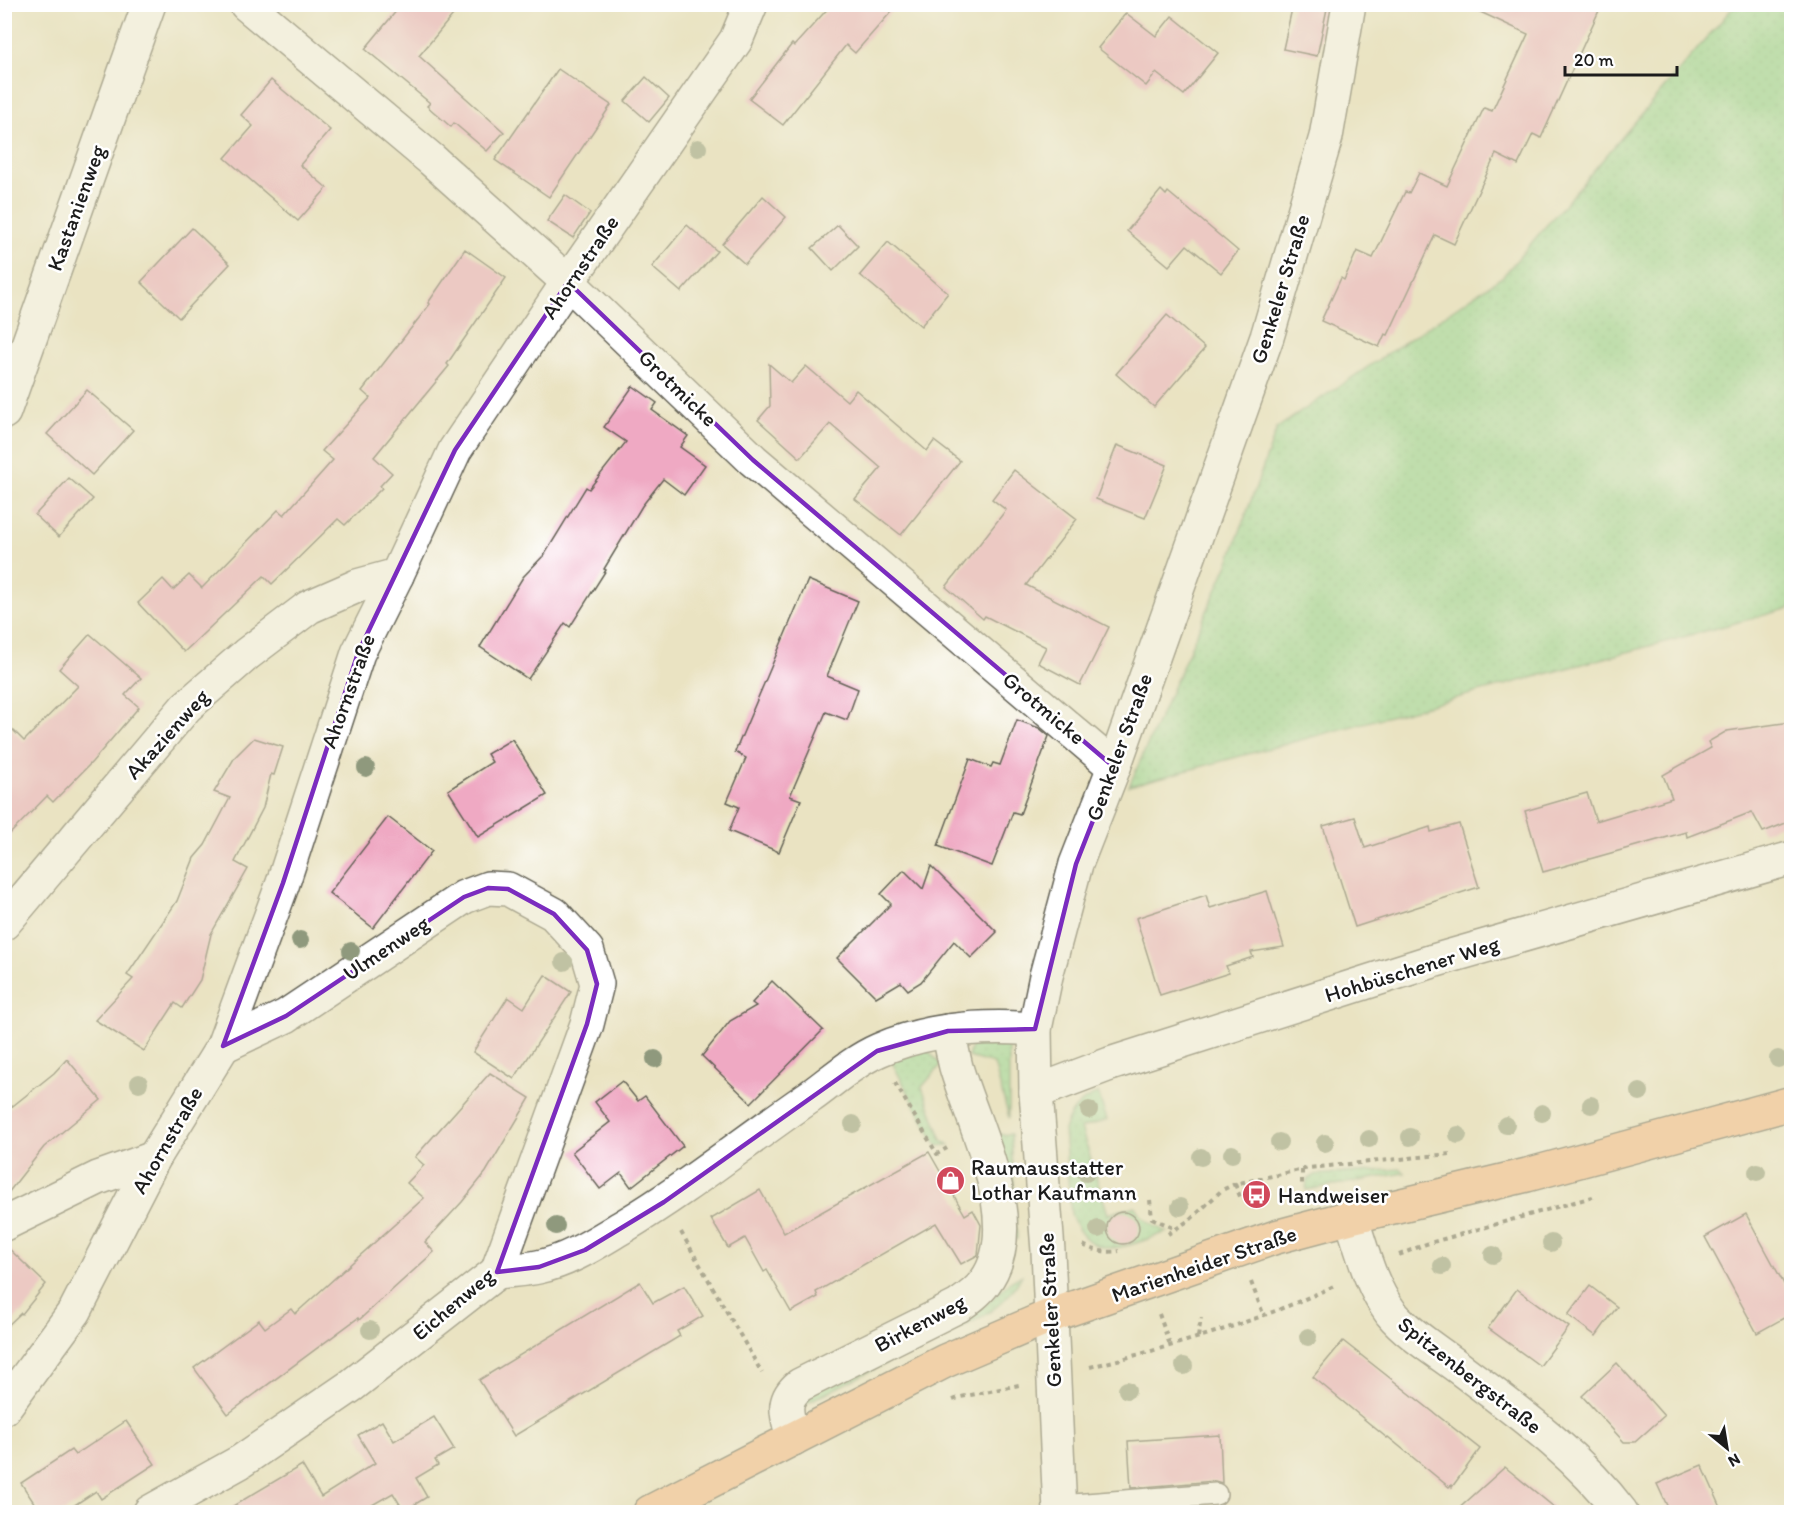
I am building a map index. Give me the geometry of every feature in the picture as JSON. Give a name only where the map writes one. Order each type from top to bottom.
[{"type":"main road","name":"Marienheider Straße","points":[[650,1512],[945,1361],[1050,1316],[1276,1237],[1527,1174],[1791,1103]]},
{"type":"street","name":"Kastanienweg","points":[[4,412],[149,4]]},
{"type":"street","name":"Grotmicke","points":[[246,4],[432,160],[568,282],[753,460],[1114,767]]},
{"type":"street","name":"Ahornstraße","points":[[4,1408],[75,1311],[154,1158],[223,1046],[284,883],[358,653],[397,576],[455,450],[736,40],[751,4]]},
{"type":"street","name":"Genkeler Straße","points":[[1060,1509],[1048,1251],[1036,1092],[1035,1029],[1046,976],[1076,864],[1114,767],[1267,337],[1326,136],[1349,4]]},
{"type":"street","name":"Akazienweg","points":[[4,923],[186,707],[247,654],[309,608],[357,586],[397,576]]},
{"type":"street","name":"Hohbüschener Weg","points":[[1036,1092],[1110,1064],[1433,961],[1791,858]]},
{"type":"street","name":"Ulmenweg","points":[[223,1046],[286,1016],[464,897],[488,888],[508,889],[554,914]]},
{"type":"street","name":"Eichenweg","points":[[150,1512],[240,1462],[351,1386],[497,1272],[587,1024],[597,984],[587,950],[554,914]]},
{"type":"street","points":[[497,1272],[539,1267],[585,1250],[664,1202],[849,1068],[877,1051],[920,1036],[948,1031],[1004,1027],[1035,1029]]},
{"type":"street","name":"Birkenweg","points":[[786,1405],[790,1394],[800,1385],[958,1306],[971,1297],[985,1282],[994,1266],[1001,1231],[998,1194],[956,1067],[948,1031]]},
{"type":"street","points":[[4,1224],[98,1178],[154,1158]]},
{"type":"street","name":"Spitzenbergstraße","points":[[1351,1217],[1375,1289],[1393,1315],[1414,1334],[1535,1425],[1574,1460],[1621,1512]]},
{"type":"street","points":[[786,1405],[793,1439]]},
{"type":"lane","points":[[1060,1509],[1216,1494]]},
{"type":"path","points":[[877,1051],[937,1154],[953,1145]]},
{"type":"path","points":[[1167,1234],[1177,1230],[1191,1219],[1222,1190],[1235,1184],[1302,1170],[1459,1153]]},
{"type":"path","points":[[1302,1170],[1302,1187]]},
{"type":"path","points":[[1235,1184],[1241,1199]]},
{"type":"path","points":[[1150,1200],[1152,1218],[1177,1230]]},
{"type":"path","points":[[664,1202],[770,1387],[786,1405]]},
{"type":"path","points":[[1048,1251],[1079,1243],[1094,1250],[1110,1253],[1128,1250]]},
{"type":"path","points":[[1257,1300],[1264,1316]]},
{"type":"path","points":[[1198,1337],[1201,1318]]},
{"type":"path","points":[[1163,1326],[1170,1345]]},
{"type":"highlighted area","points":[[568,282],[753,460],[1114,767],[1076,864],[1035,1029],[948,1031],[877,1051],[664,1202],[585,1250],[539,1267],[497,1272],[587,1024],[597,984],[587,950],[554,914],[508,889],[488,888],[464,897],[286,1016],[223,1046],[283,883],[358,653],[455,450]]},
{"type":"green space","points":[[1735,5],[1791,5],[1791,608],[1129,786],[1230,559],[1277,428],[1503,276]]},
{"type":"green space","points":[[972,1043],[1003,1044],[1009,1049],[1009,1118],[994,1064],[968,1057]]},
{"type":"green space","points":[[923,1045],[941,1065],[922,1087],[942,1140],[949,1145],[937,1146],[889,1057]]},
{"type":"green space","points":[[1098,1093],[1107,1120],[1081,1128],[1108,1214],[1135,1206],[1148,1222],[1167,1232],[1112,1248],[1089,1241],[1079,1231],[1071,1215],[1064,1130],[1076,1107]]},
{"type":"green space","points":[[1011,1134],[1017,1239],[1011,1239],[989,1135]]},
{"type":"green space","points":[[1401,1169],[1405,1173],[1306,1190],[1307,1180],[1314,1175]]},
{"type":"green space","points":[[1022,1275],[1016,1286],[1000,1304],[980,1318],[947,1334],[945,1328],[982,1308],[1010,1282]]},
{"type":"green space","points":[[923,1337],[926,1344],[802,1405],[808,1395]]},
{"type":"building","points":[[402,4],[462,4],[419,56],[504,132],[487,151],[454,123],[451,127],[427,106],[430,103],[365,49]]},
{"type":"building","points":[[832,4],[898,4],[855,53],[846,45],[783,125],[749,99],[792,44],[794,46]]},
{"type":"building","points":[[1293,4],[1328,4],[1317,56],[1283,49]]},
{"type":"building","points":[[1463,4],[1602,4],[1541,138],[1533,134],[1518,165],[1496,154],[1454,244],[1435,235],[1388,335],[1385,334],[1379,347],[1321,321],[1341,278],[1344,280],[1357,251],[1373,258],[1405,192],[1409,193],[1419,173],[1447,186],[1484,108],[1492,111],[1528,34]]},
{"type":"building","points":[[1126,13],[1156,36],[1172,16],[1218,53],[1184,95],[1156,73],[1146,86],[1098,48]]},
{"type":"building","points":[[558,69],[611,105],[549,197],[495,160]]},
{"type":"building","points":[[646,77],[669,98],[649,122],[625,101]]},
{"type":"building","points":[[271,80],[330,130],[300,165],[327,188],[298,221],[225,158],[253,126],[241,115]]},
{"type":"building","points":[[1161,190],[1166,195],[1168,192],[1238,251],[1221,273],[1187,245],[1169,266],[1127,231]]},
{"type":"building","points":[[565,195],[590,213],[573,238],[547,221]]},
{"type":"building","points":[[763,196],[786,217],[745,264],[722,244]]},
{"type":"building","points":[[687,225],[717,251],[681,292],[652,267]]},
{"type":"building","points":[[838,225],[858,246],[833,271],[812,248]]},
{"type":"building","points":[[192,228],[230,264],[179,318],[141,282]]},
{"type":"building","points":[[888,242],[948,293],[921,326],[860,275]]},
{"type":"building","points":[[465,249],[506,278],[447,364],[449,366],[374,457],[392,473],[380,486],[382,488],[345,525],[338,519],[272,584],[264,576],[184,652],[138,603],[163,579],[173,590],[189,575],[202,588],[278,510],[284,515],[333,460],[322,451],[370,398],[362,391],[430,304],[428,303]]},
{"type":"building","points":[[1167,315],[1205,348],[1154,407],[1116,374]]},
{"type":"building","points":[[769,364],[791,383],[806,366],[847,401],[856,390],[927,451],[934,441],[960,461],[901,535],[855,499],[881,468],[830,424],[800,458],[758,420],[770,406]]},
{"type":"building","points":[[633,386],[657,403],[652,410],[688,436],[680,447],[705,465],[684,495],[663,479],[642,506],[570,627],[565,623],[528,679],[480,647],[523,577],[545,554],[586,487],[589,489],[626,442],[604,427]]},
{"type":"building","points":[[87,390],[133,430],[92,475],[47,434]]},
{"type":"building","points":[[1117,445],[1167,465],[1145,518],[1096,499]]},
{"type":"building","points":[[1014,470],[1077,519],[1026,585],[1109,627],[1080,685],[1038,663],[1046,647],[985,616],[983,619],[946,587],[1006,510],[992,499]]},
{"type":"building","points":[[69,478],[93,499],[59,537],[35,515]]},
{"type":"building","points":[[808,580],[858,601],[827,676],[858,689],[847,720],[826,712],[790,796],[801,800],[779,852],[729,831],[739,807],[727,802],[746,758],[735,752]]},
{"type":"building","points":[[90,634],[141,678],[125,695],[139,707],[92,762],[53,802],[47,796],[4,840],[4,721],[24,741],[78,686],[59,669]]},
{"type":"building","points":[[1017,720],[1039,728],[1049,736],[1020,814],[1013,812],[992,866],[938,846],[970,759],[991,767],[993,763],[1000,765]]},
{"type":"building","points":[[1791,722],[1791,821],[1763,832],[1752,812],[1687,837],[1686,832],[1543,872],[1525,811],[1587,793],[1596,821],[1672,798],[1663,775],[1711,748],[1708,742],[1727,731]]},
{"type":"building","points":[[254,738],[283,747],[274,775],[271,774],[263,808],[235,862],[248,869],[211,934],[200,980],[182,1008],[175,1003],[144,1051],[95,1020],[133,979],[127,975],[177,901],[194,858],[205,845],[230,798],[214,792],[235,757]]},
{"type":"building","points":[[512,739],[547,795],[478,837],[448,790],[492,762],[487,754]]},
{"type":"building","points":[[388,817],[432,851],[373,928],[329,893]]},
{"type":"building","points":[[1355,817],[1365,848],[1430,827],[1431,832],[1459,824],[1479,887],[1355,927],[1323,826]]},
{"type":"building","points":[[931,866],[997,932],[971,958],[954,941],[921,982],[908,990],[901,982],[876,997],[837,958],[891,904],[881,894],[904,870],[923,889]]},
{"type":"building","points":[[1267,891],[1284,947],[1251,952],[1253,957],[1226,966],[1229,973],[1160,995],[1136,918],[1206,895],[1210,908]]},
{"type":"building","points":[[545,975],[571,992],[514,1079],[473,1052],[508,997],[524,1008]]},
{"type":"building","points":[[772,981],[823,1030],[751,1103],[702,1056],[730,1021],[756,1006],[752,1003]]},
{"type":"building","points":[[67,1059],[101,1100],[44,1147],[4,1198],[4,1113],[54,1073]]},
{"type":"building","points":[[490,1073],[530,1098],[486,1172],[425,1242],[434,1252],[359,1320],[358,1318],[228,1414],[194,1368],[259,1320],[265,1328],[291,1309],[295,1314],[424,1198],[407,1183],[424,1165],[415,1157]]},
{"type":"building","points":[[622,1081],[638,1101],[645,1096],[683,1146],[631,1187],[621,1173],[600,1189],[572,1152],[610,1122],[595,1102]]},
{"type":"building","points":[[929,1152],[965,1215],[973,1210],[981,1225],[978,1255],[961,1264],[936,1223],[816,1292],[818,1297],[791,1312],[767,1270],[764,1272],[745,1238],[728,1248],[711,1219],[760,1190],[784,1233]]},
{"type":"building","points":[[1123,1212],[1134,1217],[1139,1228],[1134,1239],[1123,1244],[1112,1239],[1107,1228],[1112,1217]]},
{"type":"building","points":[[1746,1214],[1791,1297],[1791,1314],[1757,1333],[1705,1237]]},
{"type":"building","points":[[4,1244],[46,1284],[22,1314],[4,1329]]},
{"type":"building","points":[[640,1282],[653,1303],[684,1286],[703,1316],[677,1331],[680,1336],[514,1436],[479,1380]]},
{"type":"building","points":[[1590,1286],[1617,1307],[1596,1336],[1568,1315]]},
{"type":"building","points":[[1517,1289],[1569,1327],[1540,1366],[1488,1328]]},
{"type":"building","points":[[1343,1341],[1480,1449],[1452,1487],[1451,1485],[1449,1487],[1387,1438],[1313,1377]]},
{"type":"building","points":[[1617,1363],[1664,1416],[1635,1442],[1624,1442],[1582,1396]]},
{"type":"building","points":[[434,1417],[454,1449],[435,1460],[438,1465],[416,1478],[427,1497],[404,1511],[393,1493],[360,1512],[223,1512],[302,1465],[321,1497],[375,1463],[358,1435],[382,1421],[394,1441]]},
{"type":"building","points":[[126,1421],[155,1464],[101,1499],[96,1491],[64,1512],[40,1512],[21,1483],[71,1450],[75,1455]]},
{"type":"building","points":[[1220,1435],[1222,1483],[1215,1481],[1131,1488],[1128,1441]]},
{"type":"building","points":[[1702,1465],[1723,1512],[1670,1512],[1657,1484]]},
{"type":"building","points":[[1505,1467],[1560,1512],[1455,1512]]},
{"type":"place","name":"Raumausstatter Lothar Kaufmann","points":[[950,1180]]},
{"type":"place","name":"Handweiser","points":[[1257,1195]]}]
